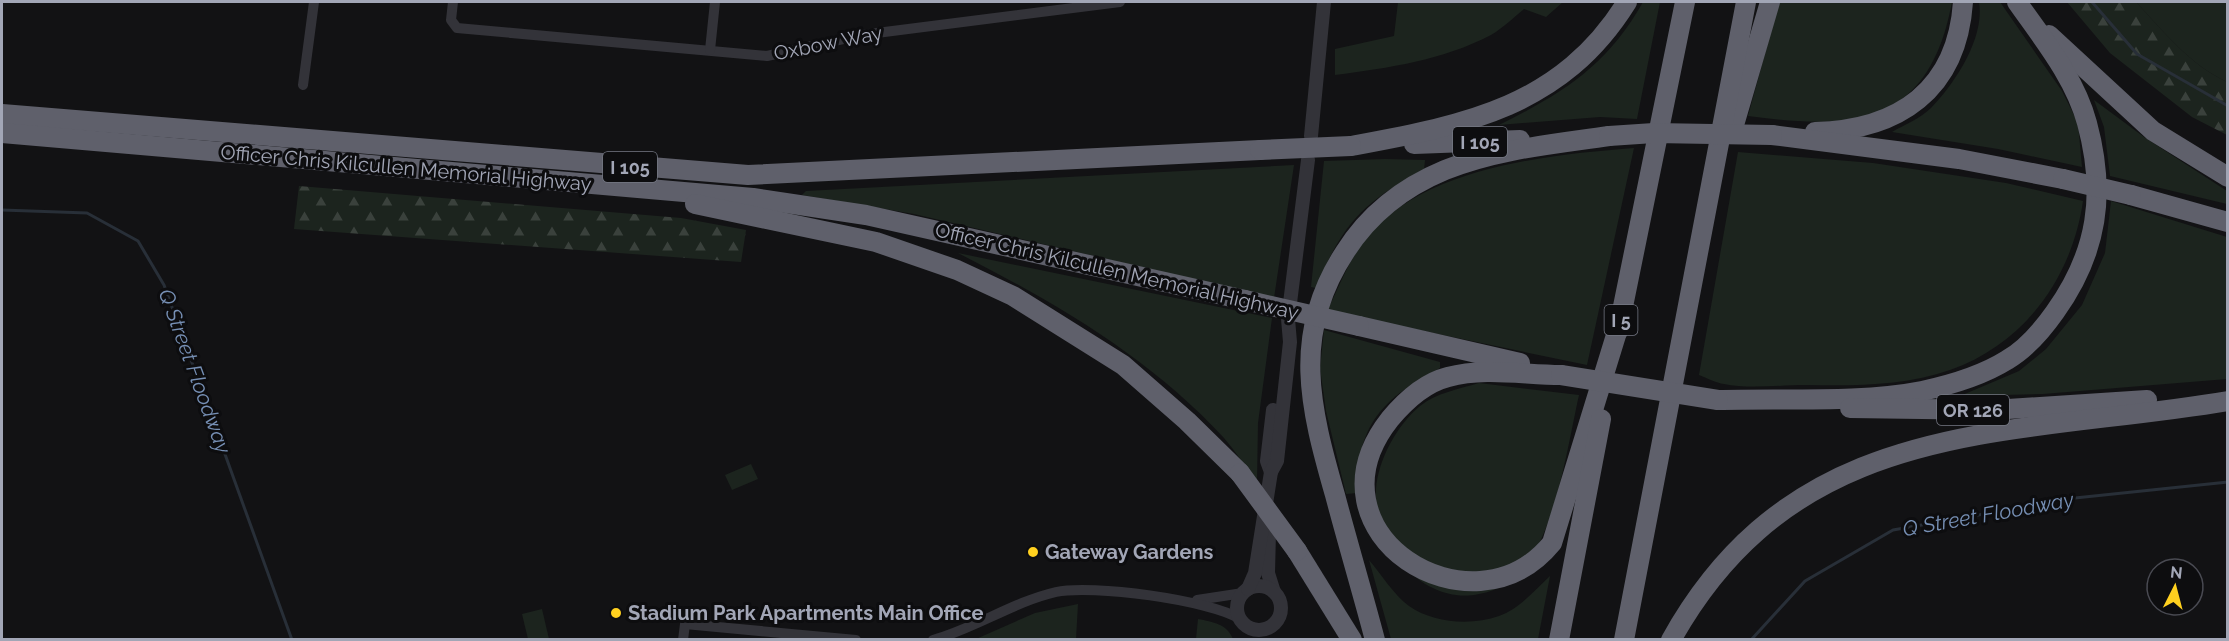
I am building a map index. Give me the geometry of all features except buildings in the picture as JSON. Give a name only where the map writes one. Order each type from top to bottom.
[{"type":"highway","points":[[1351,146],[1437,130],[1488,115],[1521,100],[1576,62],[1598,40],[1628,2]]},
{"type":"highway","name":"I 5","points":[[1559,639],[1685,2]]},
{"type":"highway","points":[[1624,639],[1746,2]]},
{"type":"highway","points":[[1701,240],[1770,2]]},
{"type":"highway","points":[[1772,135],[1845,131],[1874,124],[1900,114],[1929,89],[1942,72],[1959,36],[1963,2]]},
{"type":"highway","points":[[2022,8],[2153,131],[2228,177]]},
{"type":"highway","points":[[1718,400],[1867,397],[1922,391],[1967,378],[2008,360],[2036,335],[2050,318],[2073,287],[2085,260],[2096,219],[2097,169],[2087,122],[2075,89],[2022,8]]},
{"type":"highway","name":"Officer Chris Kilcullen Memorial Highway","points":[[2,114],[590,165],[748,175],[1609,135],[1664,133],[1772,135],[1950,158],[2063,179],[2228,222]]},
{"type":"highway","name":"Officer Chris Kilcullen Memorial Highway","points":[[2,133],[753,198],[866,215],[1359,326],[1561,375],[1718,400],[1873,410],[1983,410],[2228,395]]},
{"type":"highway","points":[[1375,639],[1324,456],[1310,390],[1310,343],[1325,287],[1354,237],[1389,203],[1423,181],[1485,158],[1609,135]]},
{"type":"highway","points":[[591,184],[854,237],[957,270],[1013,296],[1123,364],[1187,421],[1239,473],[1297,551],[1352,639]]},
{"type":"highway","points":[[1516,591],[1541,565],[1552,543],[1621,319]]},
{"type":"highway","points":[[1397,576],[1378,549],[1371,529],[1364,490],[1366,472],[1375,441],[1399,408],[1429,385],[1446,377],[1495,371],[1561,375]]},
{"type":"highway","points":[[1671,639],[1715,574],[1750,538],[1821,485],[1861,466],[1901,452],[1958,438],[2228,401]]},
{"type":"street","points":[[303,85],[314,2]]},
{"type":"street","name":"Oxbow Way","points":[[453,2],[451,20],[457,28],[774,56],[861,35],[1120,2]]},
{"type":"street","points":[[710,50],[715,2]]},
{"type":"street","points":[[1311,136],[1324,2]]},
{"type":"street","points":[[1290,303],[1308,160]]},
{"type":"street","points":[[1249,639],[1238,605],[1255,573],[1271,472],[1277,461],[1290,342],[1288,319],[1281,340],[1267,461],[1271,472]]},
{"type":"street","points":[[933,639],[952,634],[1015,606],[1057,592],[1085,590],[1188,601],[1221,609],[1257,630],[1267,633],[1276,623],[1281,610],[1281,604],[1274,592],[1268,573],[1268,500]]},
{"type":"street","points":[[1188,601],[1262,586],[1274,592]]},
{"type":"street","points":[[683,639],[685,624],[856,639]]},
{"type":"green space","points":[[1398,2],[1563,2],[1546,17],[1524,9],[1491,35],[1454,51],[1395,66],[1335,75],[1335,49],[1394,36]]},
{"type":"green space","points":[[1643,2],[1660,2],[1637,119],[1600,117],[1499,125],[1582,76],[1614,44]]},
{"type":"green space","points":[[1779,2],[1952,2],[1941,43],[1926,73],[1906,96],[1882,110],[1854,119],[1823,122],[1748,116]]},
{"type":"green space","points":[[1979,2],[2000,2],[2062,91],[2078,123],[2082,167],[1998,149],[1892,132],[1927,112],[1958,73],[1973,45],[1980,16]]},
{"type":"green space","points":[[2067,2],[2136,2],[2189,57],[2227,82],[2227,135],[2192,117],[2110,53]]},
{"type":"green space","points":[[2136,2],[2227,2],[2227,82],[2189,57]]},
{"type":"green space","points":[[2094,100],[2144,137],[2227,191],[2227,204],[2110,176],[2104,127]]},
{"type":"green space","points":[[1634,148],[1587,365],[1327,311],[1361,245],[1385,219],[1415,198],[1449,182],[1524,161]]},
{"type":"green space","points":[[1738,152],[1873,163],[2006,183],[2083,201],[2068,256],[2056,281],[2040,305],[2022,325],[1977,358],[1933,375],[1879,384],[1753,387],[1718,383],[1699,375]]},
{"type":"green space","points":[[1425,160],[1424,169],[1385,193],[1357,216],[1336,246],[1316,288],[1311,287],[1324,161]]},
{"type":"green space","points":[[1294,165],[1274,298],[914,214],[802,195],[806,191]]},
{"type":"green space","points":[[299,186],[681,218],[746,230],[741,262],[294,229]]},
{"type":"green space","points":[[2111,201],[2227,237],[2227,379],[2043,394],[1960,396],[2019,371],[2046,349],[2082,305],[2105,253]]},
{"type":"green space","points":[[958,253],[1272,318],[1258,423],[1257,482],[1224,438],[1165,382],[1133,357],[1065,312]]},
{"type":"green space","points":[[1324,330],[1440,362],[1440,368],[1403,391],[1377,416],[1368,431],[1362,449],[1357,493],[1346,494],[1326,411],[1320,368]]},
{"type":"green space","points":[[1479,383],[1579,395],[1554,505],[1537,547],[1527,564],[1506,584],[1493,590],[1479,594],[1458,595],[1438,590],[1420,581],[1405,567],[1392,550],[1382,530],[1377,510],[1376,489],[1380,466],[1390,444],[1412,414],[1433,398]]},
{"type":"green space","points":[[751,464],[758,479],[732,490],[725,475]]},
{"type":"green space","points":[[1369,560],[1409,606],[1429,616],[1452,621],[1476,621],[1506,613],[1526,599],[1550,576],[1538,639],[1391,639]]},
{"type":"green space","points":[[1078,604],[1076,639],[976,639],[1035,613]]},
{"type":"green space","points":[[542,609],[549,639],[528,639],[522,614]]},
{"type":"green space","points":[[1198,619],[1223,627],[1233,639],[1196,639]]},
{"type":"waterway","points":[[2092,2],[2137,54],[2228,106]]},
{"type":"waterway","name":"Q Street Floodway","points":[[2,210],[87,213],[138,241],[164,285],[292,640]]},
{"type":"waterway","name":"Q Street Floodway","points":[[1751,640],[1805,581],[1893,530],[2075,498],[2228,482]]},
{"type":"place","name":"Gateway Gardens","points":[[1033,552]]},
{"type":"place","name":"Stadium Park Apartments Main Office","points":[[616,613]]}]
